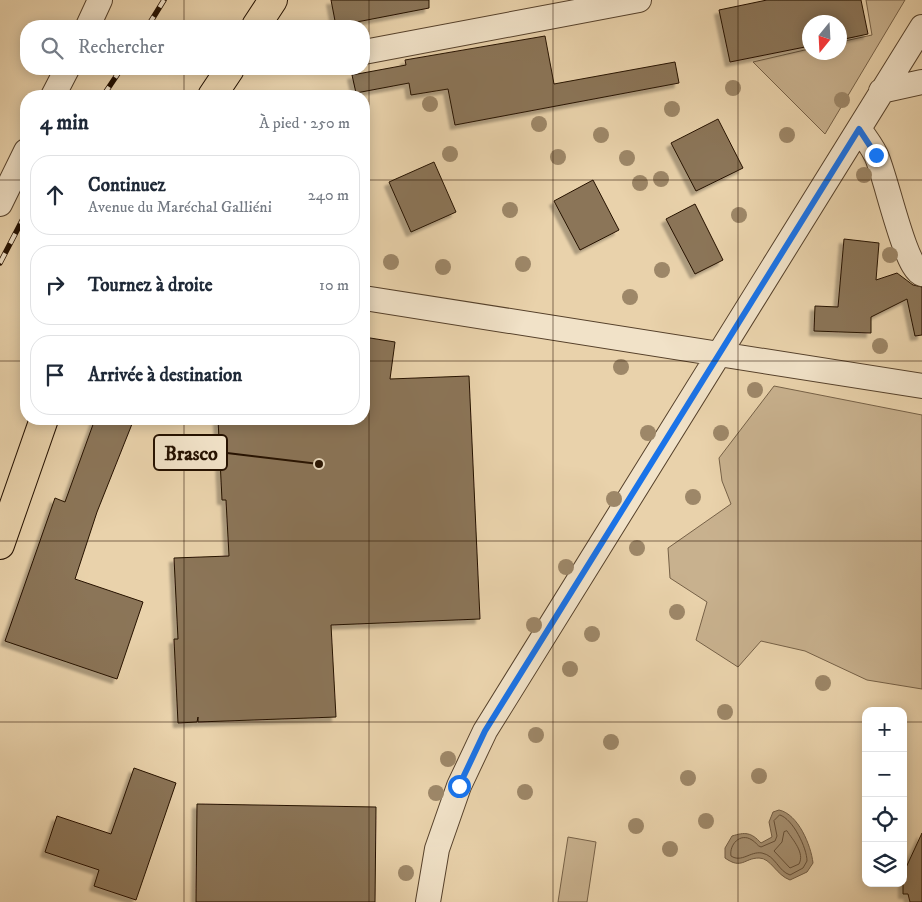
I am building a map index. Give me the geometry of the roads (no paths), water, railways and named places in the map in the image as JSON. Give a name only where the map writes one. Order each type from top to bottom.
[{"type":"main road","points":[[260,20],[273,0]]},
{"type":"main road","points":[[216,90],[226,75]]},
{"type":"main road","points":[[0,545],[42,425]]},
{"type":"street","points":[[91,20],[100,0]]},
{"type":"street","points":[[370,51],[639,0]]},
{"type":"street","points":[[428,902],[437,849],[459,786],[485,731],[922,27]]},
{"type":"street","points":[[57,90],[64,75]]},
{"type":"street","points":[[881,91],[922,82]]},
{"type":"street","points":[[859,129],[876,155],[906,253],[912,266],[922,274]]},
{"type":"street","points":[[0,204],[20,163]]},
{"type":"street","points":[[370,299],[922,386]]},
{"type":"water","points":[[779,810],[792,817],[806,839],[813,863],[807,872],[790,880],[763,859],[754,858],[735,863],[725,858],[725,848],[732,836],[748,834],[761,843],[772,837],[769,822],[773,812]]},
{"type":"railway","points":[[152,20],[164,0]]},
{"type":"railway","points":[[107,90],[117,75]]},
{"type":"railway","points":[[0,263],[20,225]]},
{"type":"place","name":"Brasco","points":[[319,464]]}]
